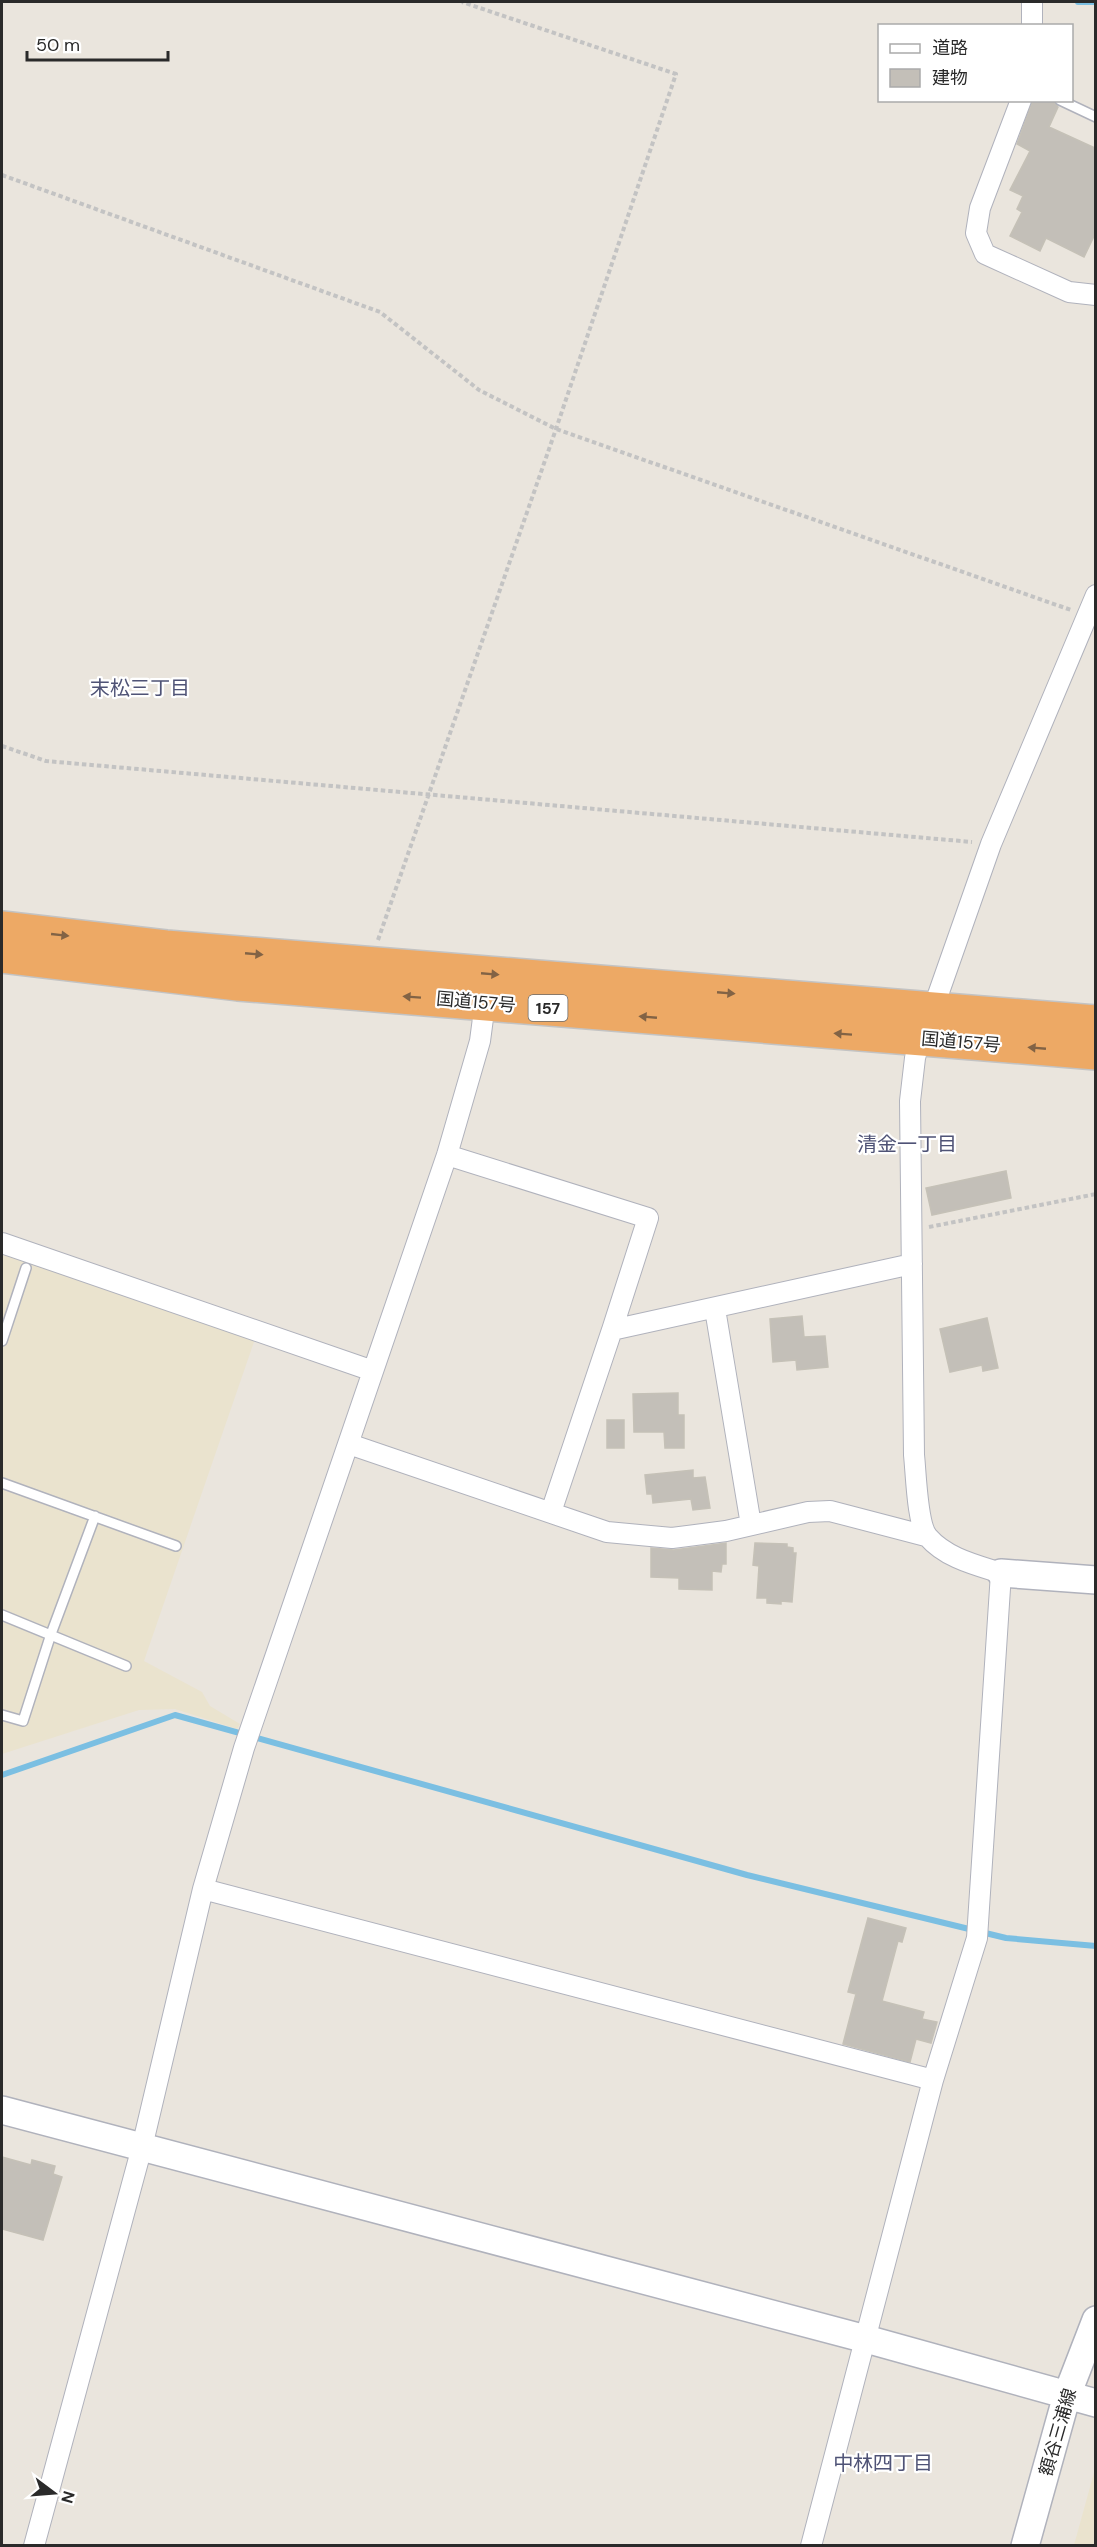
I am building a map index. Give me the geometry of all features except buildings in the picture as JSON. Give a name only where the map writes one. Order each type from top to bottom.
[{"type":"highway","name":"国道157号","points":[[2,928],[166,947],[1095,1022]]},
{"type":"highway","name":"国道157号","points":[[2,956],[238,984],[1095,1053]]},
{"type":"street","points":[[1020,102],[980,208],[976,233],[985,254],[1069,292],[1095,295]]},
{"type":"street","points":[[926,1536],[918,1507],[914,1455],[910,1101],[915,1059],[920,1039],[933,1009],[991,844],[1095,595]]},
{"type":"street","points":[[34,2546],[142,2147],[203,1889],[244,1748],[350,1444],[447,1155],[480,1041],[484,1003]]},
{"type":"street","points":[[447,1155],[648,1218],[551,1512]]},
{"type":"street","points":[[2,1243],[373,1371]]},
{"type":"street","points":[[612,1330],[912,1264]]},
{"type":"street","points":[[715,1309],[751,1525]]},
{"type":"street","points":[[350,1444],[607,1532],[672,1538],[751,1525],[808,1512],[830,1511],[926,1536],[958,1558],[1001,1573],[1095,1580]]},
{"type":"street","points":[[811,2546],[933,2080],[977,1929],[1001,1573]]},
{"type":"street","points":[[203,1889],[933,2080]]},
{"type":"street","points":[[2,2110],[866,2339],[1095,2403]]},
{"type":"street","name":"額谷三浦線","points":[[1025,2546],[1067,2395],[1095,2320]]},
{"type":"lane","points":[[1064,102],[1095,117]]},
{"type":"lane","points":[[2,1341],[26,1268]]},
{"type":"lane","points":[[2,1483],[176,1546]]},
{"type":"lane","points":[[2,1715],[23,1721],[51,1634],[95,1516]]},
{"type":"lane","points":[[2,1615],[126,1666]]},
{"type":"path","points":[[370,964],[556,429],[676,74],[462,2]]},
{"type":"path","points":[[2,175],[380,312],[479,390],[556,429],[1086,615]]},
{"type":"path","points":[[2,746],[46,761],[991,844]]},
{"type":"path","points":[[912,1231],[1095,1194]]},
{"type":"shaded area","points":[[2,1248],[256,1336],[144,1661],[202,1692],[210,1706],[240,1724],[237,1729],[175,1709],[139,1710],[2,1754]]},
{"type":"shaded area","points":[[1095,2469],[1095,2545],[1074,2545]]},
{"type":"waterway","points":[[1078,2],[1096,2]]},
{"type":"waterway","points":[[2,1775],[175,1715],[747,1875],[1006,1938],[1096,1946]]},
{"type":"district","name":"末松三丁目","points":[[140,688]]},
{"type":"district","name":"清金一丁目","points":[[907,1144]]},
{"type":"district","name":"中林四丁目","points":[[883,2463]]}]
